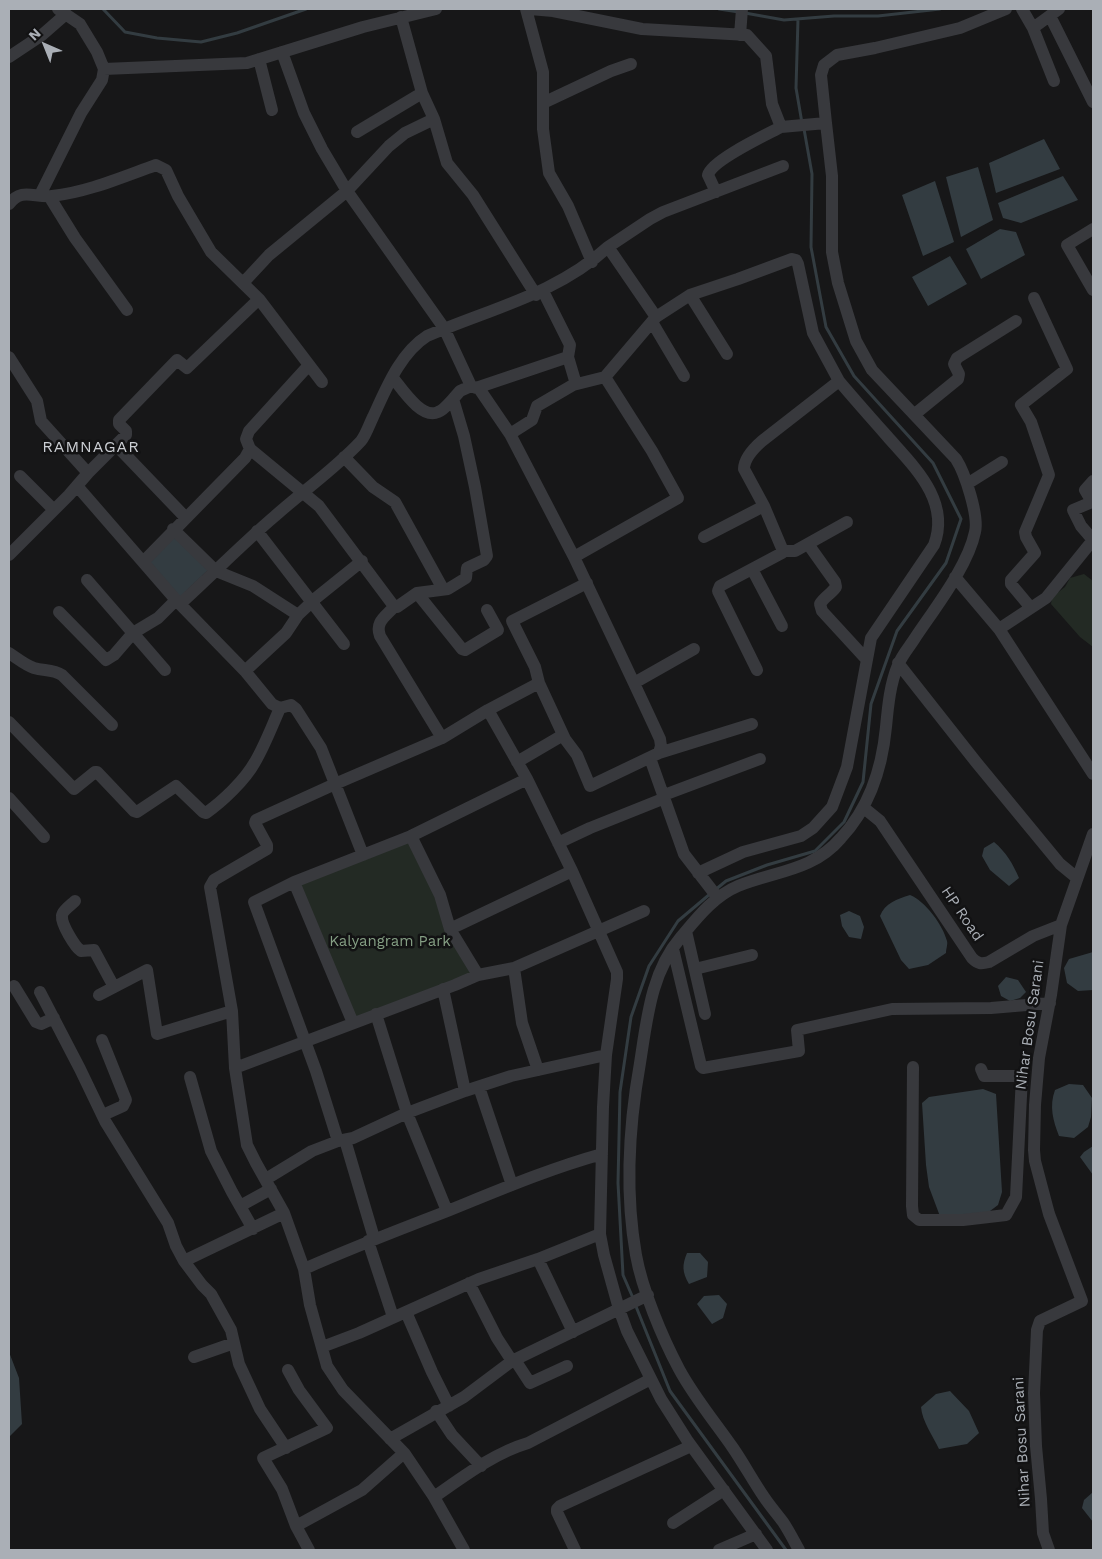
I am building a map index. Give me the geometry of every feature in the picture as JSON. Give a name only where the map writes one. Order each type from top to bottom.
[{"type":"street","points":[[104,69],[247,63],[401,17],[436,9]]},
{"type":"street","points":[[592,262],[568,206],[549,173],[544,129],[543,72],[528,9],[553,11],[642,29],[747,35],[766,56],[772,104],[788,127]]},
{"type":"street","points":[[799,1550],[782,1520],[764,1498],[736,1452],[679,1369],[655,1316],[643,1297],[631,1215],[631,1140],[637,1079],[648,1012],[657,976],[686,931],[716,896],[738,886],[784,873],[819,858],[841,839],[864,808],[880,770],[889,695],[898,663],[955,577],[966,558],[975,533],[976,521],[964,471],[956,459],[872,370],[856,341],[838,283],[832,252],[832,176],[821,75],[824,65],[837,55],[960,28],[1006,9]]},
{"type":"street","points":[[1022,9],[1034,28],[1054,81]]},
{"type":"street","points":[[9,57],[42,35],[62,12],[80,24],[97,52],[104,69],[102,80],[81,113],[39,195]]},
{"type":"street","points":[[1034,28],[1055,12],[1093,102]]},
{"type":"street","points":[[740,35],[741,15]]},
{"type":"street","points":[[401,17],[422,93],[434,119],[447,163],[473,195],[539,293],[570,345],[568,357],[576,384]]},
{"type":"street","points":[[282,52],[304,113],[322,149],[347,191],[444,328],[474,386],[510,434],[574,557],[660,739],[661,746],[654,755]]},
{"type":"street","points":[[259,59],[272,110]]},
{"type":"street","points":[[543,103],[611,71],[631,64]]},
{"type":"street","points":[[357,132],[422,93]]},
{"type":"street","points":[[243,283],[269,255],[347,191],[389,146],[405,133],[434,119]]},
{"type":"street","points":[[716,192],[708,174],[712,168],[740,148],[788,127],[826,123]]},
{"type":"street","points":[[9,204],[20,195],[39,195],[88,189],[156,165],[161,166],[166,170],[178,196],[211,252],[259,299],[322,382]]},
{"type":"street","points":[[59,612],[106,660],[114,655],[133,633],[158,618],[216,571],[362,439],[393,378],[408,352],[416,343],[444,328],[539,293],[592,262],[608,248],[650,219],[783,166]]},
{"type":"street","points":[[39,195],[75,238],[127,310]]},
{"type":"street","points":[[1093,229],[1068,245],[1093,290]]},
{"type":"street","points":[[608,248],[654,320],[684,376]]},
{"type":"street","points":[[510,434],[532,420],[537,406],[576,384],[605,377],[654,320],[690,294],[792,259],[796,260],[798,264],[814,333],[838,381],[922,476],[932,497],[938,519],[934,545],[873,634],[847,767],[832,807],[813,828],[801,836],[743,852],[701,877]]},
{"type":"street","points":[[690,294],[727,354]]},
{"type":"street","points":[[1031,608],[1010,582],[1035,553],[1025,532],[1049,475],[1031,422],[1022,405],[1067,369],[1034,298]]},
{"type":"street","points":[[9,555],[126,434],[118,424],[119,420],[177,360],[187,368],[259,299]]},
{"type":"street","points":[[914,414],[958,379],[959,374],[954,364],[957,358],[1016,321]]},
{"type":"street","points":[[9,357],[37,401],[42,421],[88,473]]},
{"type":"street","points":[[393,378],[422,411],[429,414],[438,412],[460,391],[568,357]]},
{"type":"street","points":[[309,365],[249,431],[246,439],[250,449],[319,506],[362,561],[394,607]]},
{"type":"street","points":[[574,557],[678,498],[652,451],[605,377]]},
{"type":"street","points":[[783,551],[764,506],[744,469],[745,461],[762,441],[838,381]]},
{"type":"street","points":[[442,738],[380,636],[378,629],[380,623],[394,607],[397,607],[417,593],[450,588],[465,579],[467,568],[484,560],[487,556],[464,436],[453,399]]},
{"type":"street","points":[[116,445],[185,517]]},
{"type":"street","points":[[143,562],[185,517],[245,458],[250,449]]},
{"type":"street","points":[[344,457],[373,487],[395,502],[443,589]]},
{"type":"street","points":[[967,484],[1002,462]]},
{"type":"street","points":[[20,476],[54,510]]},
{"type":"street","points":[[999,629],[1046,598],[1093,540],[1081,526],[1073,510],[1092,502],[1085,489],[1093,481]]},
{"type":"street","points":[[77,486],[178,602],[245,671],[272,704],[280,708],[291,705],[296,709],[320,748],[363,855]]},
{"type":"street","points":[[704,537],[764,506]]},
{"type":"street","points":[[757,670],[718,591],[720,586],[783,551],[795,551],[846,522]]},
{"type":"street","points":[[173,530],[216,571],[253,586],[298,615]]},
{"type":"street","points":[[257,532],[344,644]]},
{"type":"street","points":[[808,544],[836,582],[836,587],[832,593],[823,598],[820,604],[822,610],[867,660]]},
{"type":"street","points":[[245,671],[286,633],[298,615],[362,561]]},
{"type":"street","points":[[752,569],[782,626]]},
{"type":"street","points":[[955,577],[999,629],[1093,774]]},
{"type":"street","points":[[87,580],[165,670]]},
{"type":"street","points":[[586,583],[512,621],[535,667],[539,683],[563,735],[577,755],[590,786],[654,755],[752,724]]},
{"type":"street","points":[[417,593],[465,650],[498,630],[487,610]]},
{"type":"street","points":[[634,682],[694,649]]},
{"type":"street","points":[[9,653],[28,666],[36,669],[56,671],[62,675],[112,725]]},
{"type":"street","points":[[898,663],[981,769],[1060,864],[1077,878]]},
{"type":"street","points":[[464,1550],[434,1497],[404,1453],[343,1390],[327,1366],[310,1305],[304,1268],[284,1213],[247,1144],[235,1068],[232,1012],[210,887],[214,880],[267,849],[267,845],[255,823],[256,820],[442,738],[488,710],[539,683]]},
{"type":"street","points":[[9,722],[74,789],[77,789],[97,772],[137,812],[176,786],[206,813],[239,783],[250,770],[280,708]]},
{"type":"street","points":[[488,710],[526,779],[572,871],[617,972],[606,1055],[602,1107],[600,1234],[622,1307],[627,1331],[661,1399],[691,1446],[767,1550]]},
{"type":"street","points":[[517,762],[563,735]]},
{"type":"street","points":[[654,755],[684,854],[716,896]]},
{"type":"street","points":[[558,843],[665,796],[760,759]]},
{"type":"street","points":[[394,1317],[341,1141],[254,902],[294,882],[411,836],[526,779]]},
{"type":"street","points":[[9,798],[44,837]]},
{"type":"street","name":"HP Road","points":[[864,808],[880,821],[972,958],[977,962],[982,964],[989,962],[1034,936],[1062,925]]},
{"type":"street","name":"Nihar Bosu Sarani","points":[[1048,1550],[1043,1533],[1036,1446],[1034,1393],[1037,1330],[1040,1320],[1088,1300],[1049,1214],[1035,1161],[1035,1105],[1039,1058],[1062,925],[1093,834]]},
{"type":"street","points":[[411,836],[440,895],[450,928],[478,975]]},
{"type":"street","points":[[450,928],[572,871]]},
{"type":"street","points":[[294,882],[353,1023]]},
{"type":"street","points":[[75,901],[62,913],[62,919],[75,946],[81,951],[94,950],[114,987]]},
{"type":"street","points":[[235,1068],[478,975],[514,968],[644,911]]},
{"type":"street","points":[[686,931],[705,1014]]},
{"type":"street","points":[[673,949],[702,1068],[799,1051],[798,1030],[882,1011],[911,1008],[991,1008],[1050,1003]]},
{"type":"street","points":[[695,969],[752,955]]},
{"type":"street","points":[[514,968],[522,1023],[538,1070]]},
{"type":"street","points":[[99,995],[147,970],[157,1034],[232,1012]]},
{"type":"street","points":[[14,986],[36,1022],[41,1024],[54,1018]]},
{"type":"street","points":[[443,989],[465,1091]]},
{"type":"street","points":[[40,992],[103,1116],[168,1223],[184,1261],[211,1294],[231,1330],[239,1364],[260,1409],[286,1448]]},
{"type":"street","points":[[376,1014],[408,1113],[447,1211]]},
{"type":"street","points":[[102,1040],[126,1100],[123,1106],[103,1116]]},
{"type":"street","points":[[240,1206],[304,1155],[352,1138],[408,1113],[465,1091],[511,1076],[606,1055]]},
{"type":"street","points":[[913,1067],[912,1206],[913,1216],[920,1220],[963,1220],[1006,1215],[1016,1197],[1022,1076],[984,1076],[981,1069]]},
{"type":"street","points":[[190,1077],[211,1150],[253,1229]]},
{"type":"street","points":[[480,1087],[512,1185]]},
{"type":"street","points":[[304,1268],[512,1185],[602,1154]]},
{"type":"street","points":[[184,1261],[284,1213]]},
{"type":"street","points":[[322,1347],[358,1333],[469,1283],[538,1259],[600,1234]]},
{"type":"street","points":[[538,1259],[573,1332]]},
{"type":"street","points":[[469,1283],[497,1338],[530,1383],[567,1366]]},
{"type":"street","points":[[390,1439],[436,1411],[464,1397],[513,1360],[643,1297]]},
{"type":"street","points":[[406,1312],[449,1406]]},
{"type":"street","points":[[194,1357],[234,1343]]},
{"type":"street","points":[[288,1370],[299,1390],[327,1428],[263,1458],[282,1489],[296,1526],[308,1550]]},
{"type":"street","points":[[434,1497],[481,1466],[514,1448],[528,1444],[651,1379]]},
{"type":"street","points":[[436,1411],[452,1436],[481,1466]]},
{"type":"street","points":[[575,1550],[557,1512],[560,1506],[691,1446]]},
{"type":"street","points":[[296,1526],[362,1490],[404,1453]]},
{"type":"street","points":[[673,1523],[724,1490]]},
{"type":"street","points":[[719,1550],[756,1534]]},
{"type":"green space","points":[[1084,574],[1093,581],[1093,647],[1080,637],[1051,604],[1052,597],[1065,587],[1070,578]]},
{"type":"green space","name":"Kalyangram Park","points":[[408,841],[474,973],[357,1022],[299,883]]},
{"type":"shaded area","points":[[1044,139],[1060,169],[996,193],[989,163]]},
{"type":"shaded area","points":[[978,167],[993,220],[961,237],[946,177]]},
{"type":"shaded area","points":[[1063,176],[1078,200],[1021,223],[1003,218],[998,203]]},
{"type":"shaded area","points":[[935,181],[954,242],[923,256],[902,195]]},
{"type":"shaded area","points":[[1000,229],[1016,232],[1025,255],[981,279],[966,249]]},
{"type":"shaded area","points":[[950,256],[967,284],[928,306],[912,277]]},
{"type":"shaded area","points":[[172,534],[208,570],[179,598],[148,562]]},
{"type":"shaded area","points":[[994,842],[1009,858],[1019,878],[1009,886],[990,870],[982,856],[984,848]]},
{"type":"shaded area","points":[[910,895],[922,902],[933,914],[942,928],[947,944],[946,953],[928,965],[909,969],[901,960],[880,916],[888,905]]},
{"type":"shaded area","points":[[849,911],[860,916],[864,927],[861,939],[849,937],[842,926],[840,915]]},
{"type":"shaded area","points":[[1093,952],[1093,990],[1078,991],[1067,983],[1064,968],[1069,959]]},
{"type":"shaded area","points":[[1006,977],[1018,980],[1026,992],[1020,998],[1010,1001],[1001,996],[998,986]]},
{"type":"shaded area","points":[[1069,1084],[1083,1085],[1092,1098],[1091,1117],[1088,1127],[1074,1138],[1059,1136],[1052,1113],[1055,1090]]},
{"type":"shaded area","points":[[983,1089],[996,1094],[1002,1192],[998,1205],[986,1214],[941,1219],[929,1187],[922,1103],[929,1097]]},
{"type":"shaded area","points":[[1093,1146],[1093,1175],[1080,1157]]},
{"type":"shaded area","points":[[687,1253],[700,1253],[708,1262],[707,1277],[689,1284],[684,1268]]},
{"type":"shaded area","points":[[719,1295],[727,1304],[723,1318],[712,1324],[697,1304],[704,1296]]},
{"type":"shaded area","points":[[9,1352],[19,1378],[22,1424],[9,1437]]},
{"type":"shaded area","points":[[950,1391],[969,1411],[979,1433],[967,1444],[939,1449],[926,1423],[921,1407],[936,1394]]},
{"type":"shaded area","points":[[1093,1492],[1093,1522],[1082,1508],[1084,1500]]},
{"type":"waterway","points":[[103,9],[125,32],[157,38],[201,42],[237,33],[306,9]]},
{"type":"waterway","points":[[719,9],[739,12]]},
{"type":"waterway","points":[[745,13],[784,20],[834,16],[878,16],[940,9]]},
{"type":"waterway","points":[[798,19],[796,88],[802,123]]},
{"type":"waterway","points":[[715,890],[726,881],[767,865],[815,851],[844,822],[863,782],[871,704],[897,631],[946,563],[961,519],[933,463],[854,376],[826,327],[811,247],[812,174],[804,129]]},
{"type":"waterway","points":[[633,1298],[623,1275],[618,1183],[620,1092],[631,1017],[649,966],[678,921],[710,894]]},
{"type":"waterway","points":[[635,1304],[670,1391],[786,1550]]},
{"type":"district","name":"RAMNAGAR","points":[[91,447]]}]
